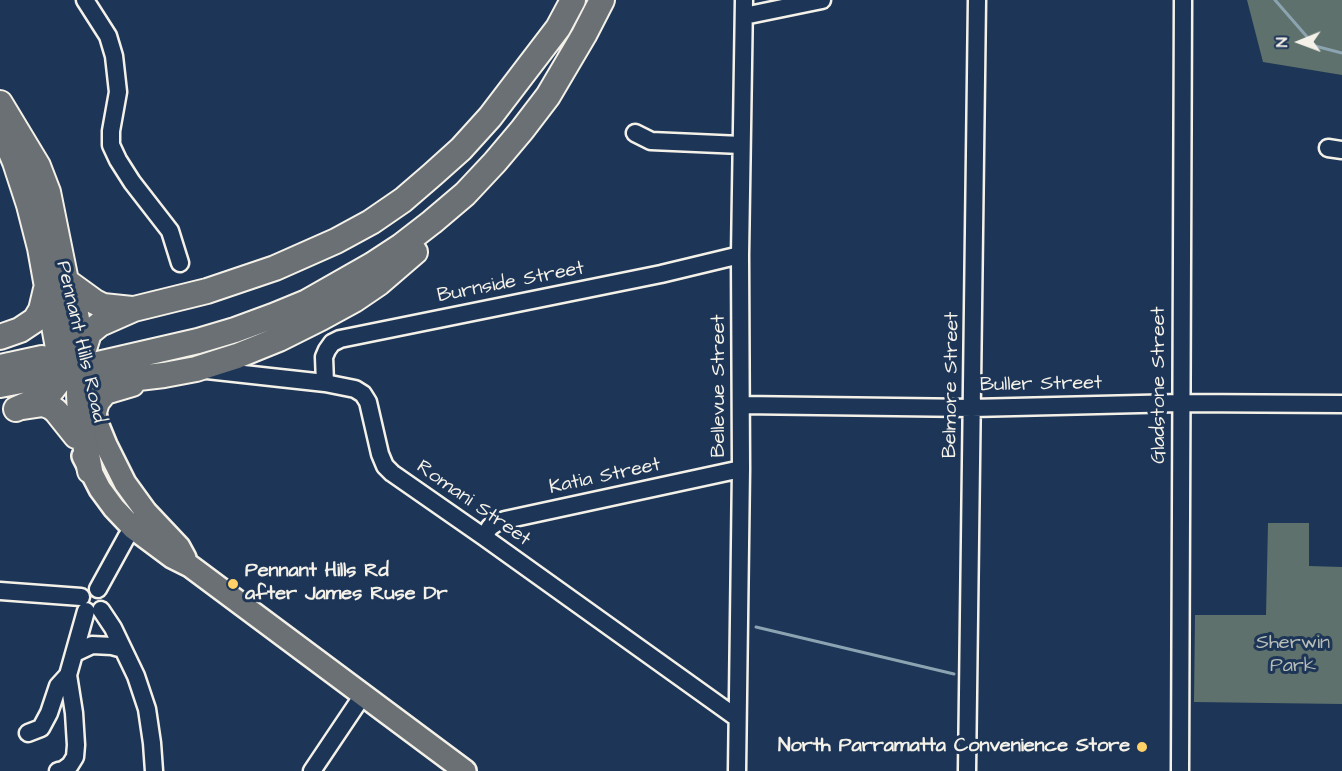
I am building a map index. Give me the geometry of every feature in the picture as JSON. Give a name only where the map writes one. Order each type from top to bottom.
[{"type":"highway","points":[[8,411],[44,396],[75,367],[89,333],[100,324],[134,309],[207,291],[275,268],[315,251],[371,222],[403,200],[461,149],[483,125],[537,58],[558,28],[573,0]]},
{"type":"highway","points":[[0,367],[75,367],[248,309],[317,279],[346,263],[412,217],[446,189],[475,160],[525,100],[548,66],[583,0]]},
{"type":"highway","points":[[0,339],[37,342],[75,367],[97,376],[110,379],[130,379],[196,369],[237,356],[279,339],[337,309],[379,283],[410,257],[472,201],[503,166],[526,134],[602,0]]},
{"type":"highway","points":[[0,385],[75,367],[160,351],[235,330],[307,302],[372,265],[409,240],[465,194],[495,162],[548,96]]},
{"type":"highway","name":"Pennant Hills Road","points":[[0,103],[44,179],[53,212],[56,282],[54,326],[75,367]]},
{"type":"highway","name":"Pennant Hills Road","points":[[0,126],[6,156],[29,205],[40,248],[56,282]]},
{"type":"highway","points":[[56,282],[103,306],[134,309]]},
{"type":"highway","points":[[56,282],[63,300],[70,338],[90,471]]},
{"type":"highway","points":[[0,339],[35,320],[56,282]]},
{"type":"highway","points":[[75,367],[97,402],[105,392],[164,375]]},
{"type":"highway","points":[[8,411],[39,404],[48,405],[56,411],[76,436]]},
{"type":"main road","name":"Pennant Hills Road","points":[[75,367],[76,436],[90,471],[106,498],[179,547],[190,566],[465,771]]},
{"type":"main road","name":"Pennant Hills Road","points":[[75,367],[139,520]]},
{"type":"street","points":[[85,0],[108,36],[114,56],[118,92],[111,131],[111,145],[132,182],[170,231],[180,263]]},
{"type":"street","points":[[744,8],[822,0]]},
{"type":"street","name":"Belmore Street","points":[[967,771],[976,0]]},
{"type":"street","name":"Gladstone Street","points":[[1180,771],[1183,0]]},
{"type":"street","name":"Bellevue Street","points":[[737,771],[744,8]]},
{"type":"street","points":[[635,133],[651,141],[741,145]]},
{"type":"street","name":"Burnside Street","points":[[325,382],[324,357],[332,343],[340,339],[661,274],[740,255]]},
{"type":"street","name":"Romani Street","points":[[196,369],[325,382],[355,389],[363,394],[368,402],[380,454],[385,466],[392,473],[737,718]]},
{"type":"street","name":"Buller Street","points":[[741,405],[972,408],[1181,403],[1342,404]]},
{"type":"street","name":"Katia Street","points":[[484,537],[490,527],[506,520],[741,469]]},
{"type":"street","points":[[139,520],[98,589],[90,588],[82,593],[89,606],[113,628],[136,676],[147,710],[154,771]]},
{"type":"street","points":[[0,591],[89,606]]},
{"type":"street","points":[[65,769],[75,757],[76,745],[69,675],[89,606]]},
{"type":"street","points":[[75,653],[92,645],[123,648]]},
{"type":"street","points":[[28,733],[41,728],[58,686],[69,675]]},
{"type":"street","points":[[312,771],[363,695]]},
{"type":"green space","points":[[1247,0],[1342,0],[1342,75],[1263,62]]},
{"type":"green space","name":"Sherwin Park","points":[[1268,523],[1309,523],[1309,566],[1342,567],[1342,704],[1194,702],[1195,615],[1266,615]]},
{"type":"waterway","points":[[1275,0],[1315,46],[1342,53]]},
{"type":"waterway","points":[[756,627],[954,674]]},
{"type":"place","name":"Pennant Hills Rd after James Ruse Dr","points":[[233,584]]},
{"type":"place","name":"North Parramatta Convenience Store","points":[[1142,747]]}]
